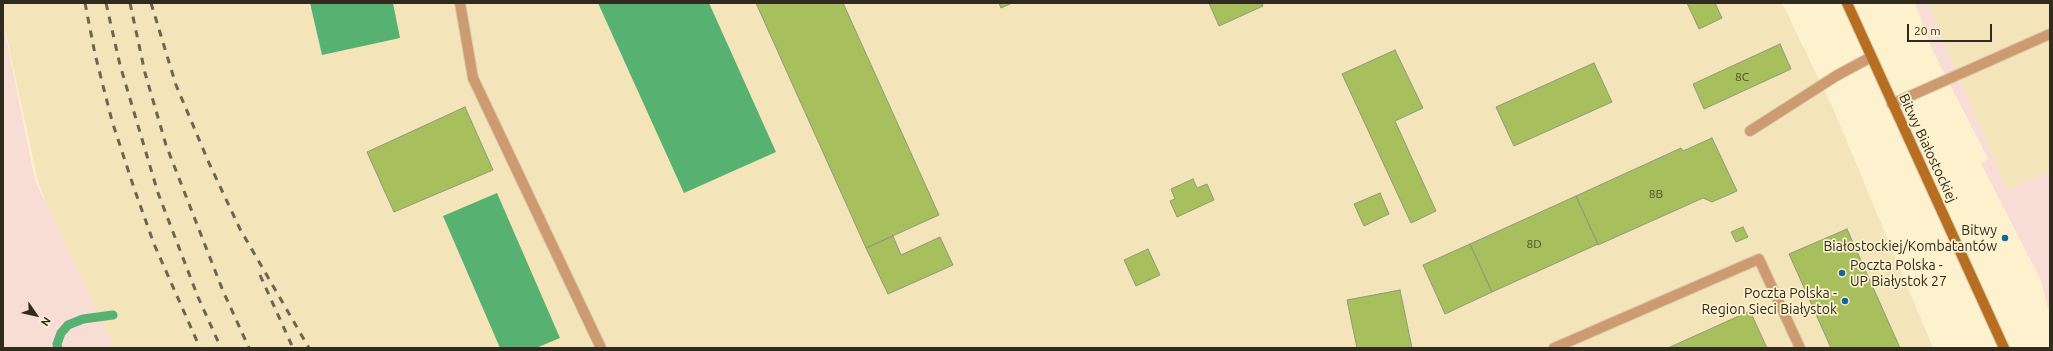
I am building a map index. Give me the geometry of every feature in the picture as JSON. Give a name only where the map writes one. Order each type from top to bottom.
[{"type":"street","name":"Bitwy Białostockiej","points":[[1847,3],[2004,348]]},
{"type":"lane","points":[[460,3],[473,78],[601,348]]},
{"type":"lane","points":[[1892,104],[2050,34]]},
{"type":"lane","points":[[1750,131],[1836,76],[1871,57]]},
{"type":"lane","points":[[1554,348],[1759,259],[1800,348]]},
{"type":"shaded area","points":[[3,3],[1782,3],[1832,106],[1933,348],[52,348],[67,257],[38,182],[3,20]]},
{"type":"shaded area","points":[[310,3],[393,3],[400,38],[322,55]]},
{"type":"shaded area","points":[[598,3],[709,3],[776,152],[684,193]]},
{"type":"shaded area","points":[[1915,3],[1928,3],[2007,190],[2050,171],[2050,308],[2048,308],[2041,281],[1981,163],[1988,159],[1932,49]]},
{"type":"shaded area","points":[[1928,3],[2050,3],[2050,171],[2007,190]]},
{"type":"shaded area","points":[[3,22],[35,180],[114,348],[3,348]]},
{"type":"shaded area","points":[[497,193],[560,338],[536,348],[500,348],[443,216]]},
{"type":"building","points":[[756,3],[843,3],[939,215],[866,248]]},
{"type":"building","points":[[999,3],[1012,3],[1001,8]]},
{"type":"building","points":[[1209,3],[1262,3],[1263,6],[1219,26]]},
{"type":"building","points":[[1687,3],[1715,3],[1722,18],[1699,29]]},
{"type":"building","points":[[1780,44],[1791,69],[1704,109],[1693,84]]},
{"type":"building","points":[[1395,50],[1423,108],[1395,121],[1436,211],[1411,223],[1342,74]]},
{"type":"building","points":[[1594,63],[1612,102],[1514,146],[1496,107]]},
{"type":"building","points":[[465,107],[493,170],[394,212],[367,152]]},
{"type":"building","points":[[1712,138],[1737,191],[1712,202],[1703,198],[1598,245],[1576,196],[1681,148],[1683,151]]},
{"type":"building","points":[[1193,179],[1197,188],[1207,184],[1214,200],[1177,217],[1170,201],[1175,199],[1171,189]]},
{"type":"building","points":[[1380,193],[1389,214],[1364,226],[1354,204]]},
{"type":"building","points":[[1576,196],[1598,244],[1492,292],[1470,244]]},
{"type":"building","points":[[1743,227],[1748,237],[1736,242],[1731,232]]},
{"type":"building","name":"Poczta Polska - Region Sieci Białystok","points":[[1847,229],[1900,348],[1831,348],[1789,254]]},
{"type":"building","points":[[893,236],[901,255],[940,237],[953,265],[888,294],[866,248]]},
{"type":"building","points":[[1470,244],[1492,292],[1445,314],[1423,265]]},
{"type":"building","points":[[1148,249],[1160,275],[1136,286],[1124,260]]},
{"type":"building","points":[[1400,290],[1412,348],[1357,348],[1347,300]]},
{"type":"building","points":[[1750,311],[1767,348],[1668,348]]},
{"type":"waterway","points":[[58,348],[57,344],[61,333],[68,325],[83,319],[113,315]]},
{"type":"railway","points":[[85,3],[95,54],[112,121],[134,188],[154,244],[200,348]]},
{"type":"railway","points":[[106,3],[120,65],[158,193],[198,297],[221,348]]},
{"type":"railway","points":[[130,3],[145,73],[166,145],[223,291],[249,348]]},
{"type":"railway","points":[[151,3],[176,85],[209,163],[240,229],[309,348]]},
{"type":"railway","points":[[260,275],[293,348]]},
{"type":"place","name":"Bitwy Białostockiej/Kombatantów","points":[[2005,238]]},
{"type":"place","name":"Poczta Polska - UP Białystok 27","points":[[1842,273]]},
{"type":"place","name":"Poczta Polska - Region Sieci Białystok","points":[[1845,301]]}]
